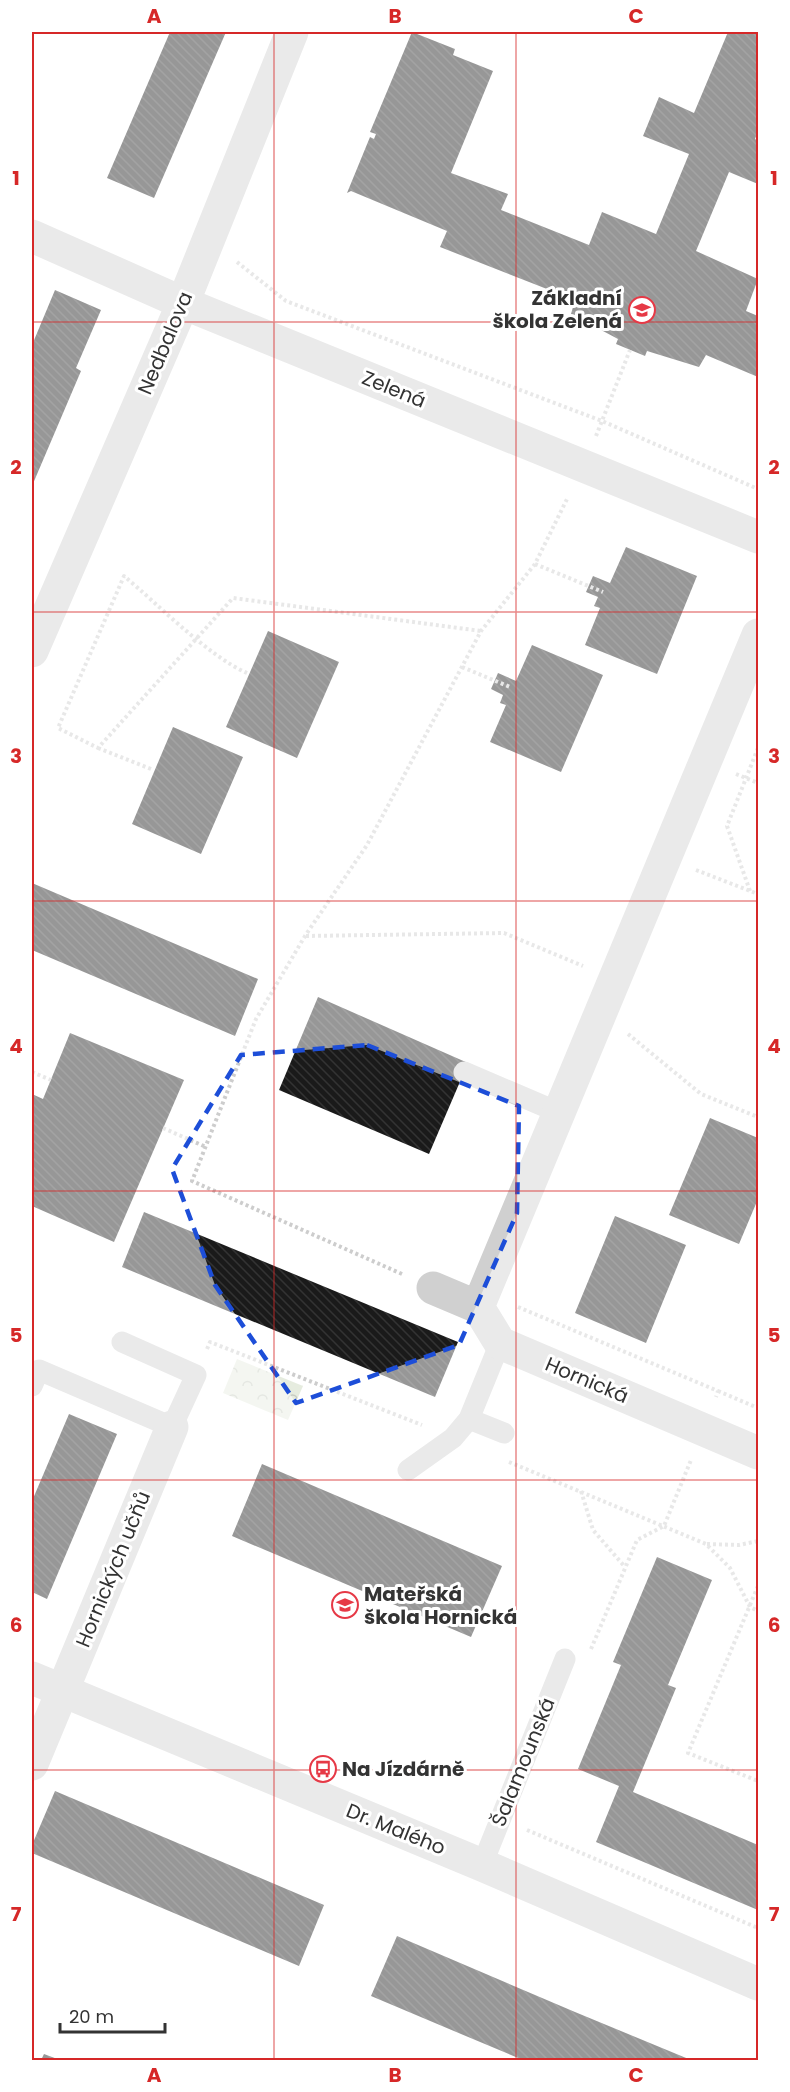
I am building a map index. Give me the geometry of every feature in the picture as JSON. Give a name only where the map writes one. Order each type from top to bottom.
[{"type":"street","name":"Nedbalova","points":[[32,651],[183,303],[292,32]]},
{"type":"street","name":"Zelená","points":[[32,236],[183,303],[759,537]]},
{"type":"street","points":[[500,1343],[481,1300],[759,635]]},
{"type":"street","points":[[433,1288],[481,1300]]},
{"type":"street","name":"Hornická","points":[[500,1343],[759,1453]]},
{"type":"street","name":"Hornických učňů","points":[[32,1764],[172,1427]]},
{"type":"street","name":"Dr. Malého","points":[[32,1678],[482,1865],[759,1984]]},
{"type":"lane","points":[[464,1072],[560,1113]]},
{"type":"lane","points":[[122,1342],[196,1375]]},
{"type":"lane","points":[[408,1470],[453,1438],[470,1419],[500,1343]]},
{"type":"lane","points":[[32,1386],[39,1370],[172,1427]]},
{"type":"lane","name":"Hornických učňů","points":[[172,1427],[196,1375]]},
{"type":"lane","points":[[470,1419],[504,1433]]},
{"type":"lane","name":"Šalamounská","points":[[482,1865],[565,1659]]},
{"type":"path","points":[[208,239],[286,301],[602,421],[759,489]]},
{"type":"path","points":[[433,1288],[192,1180],[256,1019],[305,936],[367,845],[481,631],[535,564],[583,467],[630,350]]},
{"type":"path","points":[[535,564],[603,592]]},
{"type":"path","points":[[152,769],[98,748],[58,728],[124,576],[228,665],[247,673]]},
{"type":"path","points":[[98,748],[232,598],[481,631]]},
{"type":"path","points":[[462,667],[510,687]]},
{"type":"path","points":[[750,891],[727,826],[759,748]]},
{"type":"path","points":[[665,858],[759,894]]},
{"type":"path","points":[[305,936],[504,933],[615,978]]},
{"type":"path","points":[[601,1013],[701,1094],[759,1117]]},
{"type":"path","points":[[32,1072],[51,1080]]},
{"type":"path","points":[[163,1128],[206,1147]]},
{"type":"path","points":[[481,1300],[759,1408]]},
{"type":"path","points":[[196,1375],[210,1342],[453,1438]]},
{"type":"path","points":[[589,1653],[637,1540],[664,1526],[718,1391]]},
{"type":"path","points":[[506,1460],[706,1544],[739,1545],[759,1540]]},
{"type":"path","points":[[581,1491],[593,1530],[625,1567]]},
{"type":"path","points":[[706,1544],[730,1568],[750,1607],[759,1611]]},
{"type":"path","points":[[759,1586],[688,1753],[759,1781]]},
{"type":"path","points":[[519,1826],[759,1928]]},
{"type":"highlighted area","points":[[367,1045],[519,1106],[517,1213],[459,1345],[296,1403],[215,1285],[172,1169],[241,1055]]},
{"type":"green space","points":[[237,1359],[303,1386],[288,1420],[223,1393]]},
{"type":"building","points":[[170,32],[226,32],[154,198],[107,178]]},
{"type":"building","points":[[412,32],[455,49],[453,55],[493,71],[451,173],[508,194],[501,210],[589,245],[602,212],[656,234],[689,154],[643,136],[659,97],[694,113],[728,32],[758,32],[758,131],[755,139],[758,141],[758,184],[729,172],[696,251],[758,279],[746,311],[758,316],[758,377],[706,355],[699,367],[647,351],[645,356],[616,344],[618,339],[571,314],[575,300],[440,247],[447,231],[351,191],[347,193],[370,137],[374,139],[376,134],[370,132]]},
{"type":"building","points":[[55,290],[101,310],[76,368],[81,371],[32,486],[32,345]]},
{"type":"building","points":[[626,547],[697,576],[657,674],[585,645],[600,608],[594,606],[598,597],[586,592],[593,576],[610,583]]},
{"type":"building","points":[[268,631],[339,662],[297,758],[226,727]]},
{"type":"building","points":[[532,645],[603,675],[561,772],[490,742],[506,705],[500,703],[503,695],[491,689],[498,673],[516,681]]},
{"type":"building","points":[[173,727],[243,757],[201,854],[132,824]]},
{"type":"building","points":[[32,883],[258,979],[235,1036],[32,950]]},
{"type":"building","points":[[318,997],[468,1063],[429,1154],[279,1090]]},
{"type":"building","points":[[70,1033],[184,1080],[114,1242],[32,1206],[32,1094],[43,1099]]},
{"type":"building","points":[[710,1118],[758,1138],[758,1199],[739,1244],[669,1215]]},
{"type":"building","points":[[144,1212],[458,1342],[435,1397],[122,1267]]},
{"type":"building","points":[[615,1216],[686,1245],[646,1343],[575,1313]]},
{"type":"building","points":[[69,1414],[117,1434],[47,1599],[32,1592],[32,1501]]},
{"type":"building","points":[[262,1464],[502,1566],[471,1637],[232,1536]]},
{"type":"building","points":[[657,1557],[712,1580],[668,1685],[676,1688],[633,1792],[758,1845],[758,1910],[596,1842],[619,1786],[578,1769],[621,1665],[613,1662]]},
{"type":"building","points":[[55,1791],[324,1905],[299,1966],[32,1853],[32,1845]]},
{"type":"building","points":[[397,1936],[691,2060],[523,2060],[461,2034],[371,1996]]},
{"type":"building","points":[[44,2054],[60,2060],[41,2060]]},
{"type":"place","name":"Základní škola Zelená","points":[[642,310]]},
{"type":"place","name":"Mateřská škola Hornická","points":[[345,1605]]},
{"type":"place","name":"Na Jízdárně","points":[[323,1769]]}]
